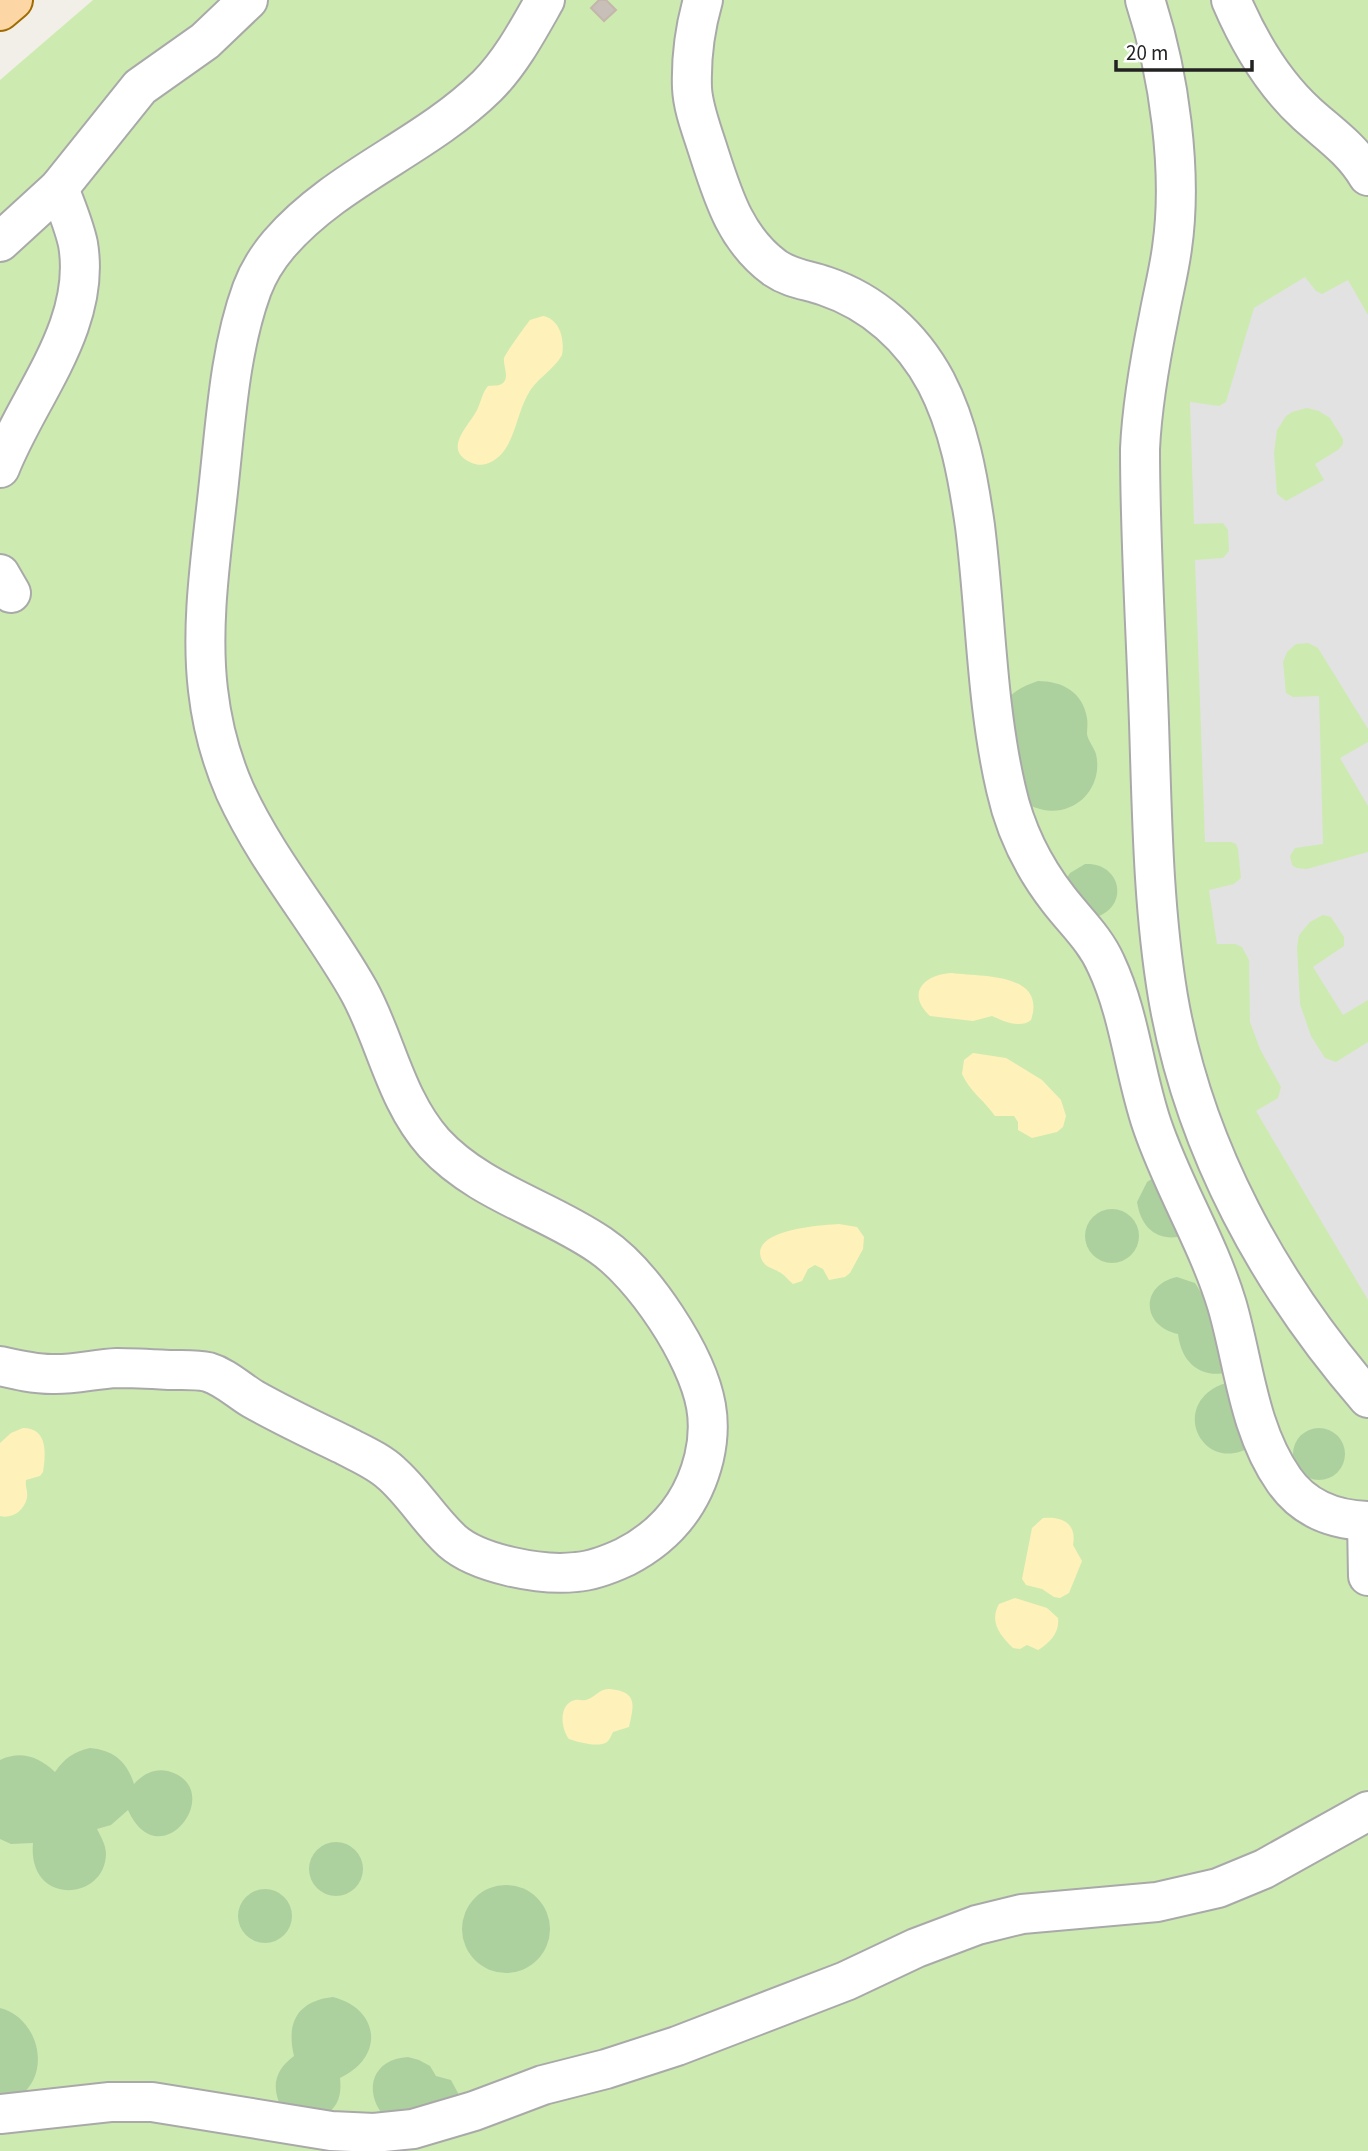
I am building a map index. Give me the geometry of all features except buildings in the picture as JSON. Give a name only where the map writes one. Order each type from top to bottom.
[{"type":"main road","points":[[0,11],[13,0]]},
{"type":"lane","points":[[0,242],[59,188],[140,87],[205,41],[248,0]]},
{"type":"lane","points":[[0,1366],[44,1374],[117,1368],[215,1374],[256,1401],[387,1469],[441,1530],[470,1555],[551,1573],[592,1570],[624,1558],[648,1544],[678,1516],[698,1476],[705,1451],[707,1410],[696,1375],[674,1331],[639,1283],[611,1253],[572,1228],[488,1186],[439,1149],[423,1129],[401,1090],[363,998],[272,859],[235,791],[217,742],[207,684],[208,586],[228,409],[242,325],[251,290],[276,248],[319,206],[342,187],[430,132],[486,87],[504,67],[545,0]]},
{"type":"lane","points":[[703,0],[693,56],[693,100],[733,221],[746,239],[786,274],[845,294],[883,316],[919,356],[936,382],[947,408],[959,440],[968,480],[980,564],[993,722],[1012,813],[1031,857],[1059,901],[1099,950],[1118,991],[1150,1120],[1215,1270],[1262,1438],[1286,1482],[1307,1504],[1335,1516],[1367,1521],[1368,1576]]},
{"type":"lane","points":[[1145,0],[1160,51],[1167,91],[1175,208],[1172,248],[1153,345],[1140,449],[1155,877],[1168,999],[1193,1097],[1226,1184],[1288,1295],[1334,1358],[1368,1398]]},
{"type":"lane","points":[[1231,0],[1258,53],[1284,90],[1359,159],[1368,176]]},
{"type":"lane","points":[[0,468],[54,362],[76,300],[79,278],[78,244],[59,188]]},
{"type":"lane","points":[[0,2114],[110,2102],[152,2102],[331,2131],[374,2133],[413,2129],[544,2085],[667,2050],[846,1981],[916,1948],[977,1925],[1022,1914],[1157,1902],[1218,1888],[1264,1869],[1368,1811]]},
{"type":"green space","points":[[93,0],[1368,0],[1368,2151],[0,2151],[0,80]]},
{"type":"green space","points":[[1038,681],[1063,686],[1081,701],[1087,720],[1087,734],[1096,754],[1097,773],[1090,790],[1078,803],[1061,810],[1036,808],[1021,799],[1014,783],[1002,723],[1002,708],[1009,697]]},
{"type":"green space","points":[[1085,864],[1097,865],[1107,870],[1117,886],[1114,904],[1096,917],[1065,881],[1070,873]]},
{"type":"green space","points":[[1156,1176],[1183,1236],[1158,1235],[1146,1226],[1142,1219],[1137,1202],[1147,1182]]},
{"type":"green space","points":[[1112,1209],[1131,1217],[1139,1236],[1131,1255],[1112,1263],[1093,1255],[1085,1236],[1093,1217]]},
{"type":"green space","points":[[1177,1277],[1195,1283],[1205,1299],[1248,1314],[1254,1335],[1251,1352],[1242,1364],[1228,1372],[1212,1374],[1197,1368],[1185,1355],[1178,1334],[1157,1323],[1152,1315],[1151,1296],[1165,1281]]},
{"type":"green space","points":[[1226,1383],[1239,1384],[1254,1445],[1235,1453],[1219,1452],[1206,1445],[1198,1434],[1195,1420],[1198,1405],[1208,1393]]},
{"type":"green space","points":[[1319,1428],[1329,1430],[1337,1436],[1343,1444],[1343,1464],[1337,1472],[1329,1478],[1319,1480],[1309,1478],[1301,1472],[1295,1464],[1293,1454],[1295,1444],[1301,1436],[1309,1430]]},
{"type":"green space","points":[[90,1748],[106,1751],[118,1758],[134,1784],[145,1775],[158,1770],[168,1771],[185,1780],[192,1794],[191,1810],[183,1824],[171,1833],[156,1836],[141,1829],[128,1810],[111,1825],[97,1829],[106,1851],[102,1870],[93,1881],[81,1888],[67,1890],[53,1887],[42,1878],[34,1864],[33,1843],[11,1844],[0,1839],[0,1760],[22,1755],[43,1762],[55,1772],[70,1756]]},
{"type":"green space","points":[[336,1842],[355,1850],[363,1869],[355,1888],[336,1896],[317,1888],[309,1869],[317,1850]]},
{"type":"green space","points":[[497,1885],[515,1885],[531,1892],[543,1904],[550,1920],[550,1938],[543,1954],[531,1966],[515,1973],[497,1973],[481,1966],[469,1954],[462,1938],[462,1920],[469,1904],[481,1892]]},
{"type":"green space","points":[[265,1889],[284,1897],[292,1916],[284,1935],[265,1943],[246,1935],[238,1916],[246,1897]]},
{"type":"green space","points":[[333,1997],[349,2003],[368,2022],[370,2046],[355,2069],[340,2078],[338,2100],[323,2117],[281,2107],[276,2085],[279,2073],[294,2056],[293,2024],[303,2009],[311,2003]]},
{"type":"green space","points":[[0,2008],[13,2013],[23,2022],[31,2033],[38,2060],[30,2085],[18,2097],[0,2105]]},
{"type":"green space","points":[[408,2057],[430,2066],[436,2076],[451,2080],[459,2101],[383,2115],[374,2095],[375,2077],[379,2069],[387,2063]]},
{"type":"sand","points":[[543,316],[554,321],[560,331],[562,355],[530,390],[506,449],[493,461],[477,465],[472,463],[463,458],[459,451],[460,438],[488,386],[504,382],[504,358],[512,346],[530,320]]},
{"type":"sand","points":[[952,973],[994,977],[1020,985],[1029,993],[1033,1004],[1031,1020],[1017,1024],[992,1016],[973,1021],[930,1016],[919,1000],[922,986],[934,977]]},
{"type":"sand","points":[[973,1053],[1006,1058],[1042,1080],[1061,1100],[1066,1116],[1063,1127],[1057,1132],[1032,1138],[1018,1130],[1018,1122],[1014,1116],[995,1116],[962,1074],[964,1060]]},
{"type":"sand","points":[[839,1224],[857,1227],[864,1237],[863,1249],[845,1277],[829,1280],[823,1269],[815,1265],[808,1269],[802,1281],[793,1284],[783,1274],[763,1262],[760,1251],[764,1243],[774,1236],[802,1228]]},
{"type":"sand","points":[[23,1428],[37,1432],[44,1443],[43,1472],[40,1476],[26,1480],[27,1498],[20,1510],[13,1515],[0,1516],[0,1443],[11,1433]]},
{"type":"sand","points":[[1043,1518],[1057,1518],[1071,1527],[1073,1545],[1082,1561],[1069,1593],[1060,1598],[1026,1585],[1022,1579],[1032,1528]]},
{"type":"sand","points":[[1015,1598],[1047,1608],[1058,1618],[1053,1637],[1038,1650],[1027,1645],[1020,1649],[1013,1648],[997,1628],[995,1617],[999,1604]]},
{"type":"sand","points":[[610,1689],[625,1693],[632,1701],[629,1727],[613,1732],[603,1744],[588,1744],[569,1739],[563,1723],[566,1706],[575,1700],[586,1700]]},
{"type":"shaded area","points":[[1305,277],[1316,291],[1322,294],[1348,280],[1368,315],[1368,729],[1318,648],[1308,643],[1296,644],[1287,652],[1283,662],[1286,693],[1293,697],[1319,696],[1323,844],[1295,848],[1290,856],[1292,865],[1307,869],[1368,852],[1368,1000],[1343,1015],[1313,967],[1344,946],[1344,937],[1331,917],[1323,915],[1310,922],[1299,935],[1297,947],[1300,1004],[1311,1036],[1325,1058],[1336,1062],[1368,1042],[1368,1300],[1256,1111],[1278,1098],[1281,1087],[1260,1049],[1250,1022],[1249,960],[1242,947],[1235,944],[1217,944],[1209,890],[1234,884],[1241,878],[1236,844],[1205,842],[1195,560],[1223,558],[1229,551],[1228,530],[1223,523],[1194,524],[1190,402],[1219,406],[1226,402],[1254,308]],"holes":[[[1307,408],[1330,418],[1343,439],[1343,444],[1315,464],[1324,480],[1286,501],[1277,494],[1274,453],[1277,430],[1292,412]]]},
{"type":"shaded area","points":[[1368,742],[1368,806],[1340,758]]}]
